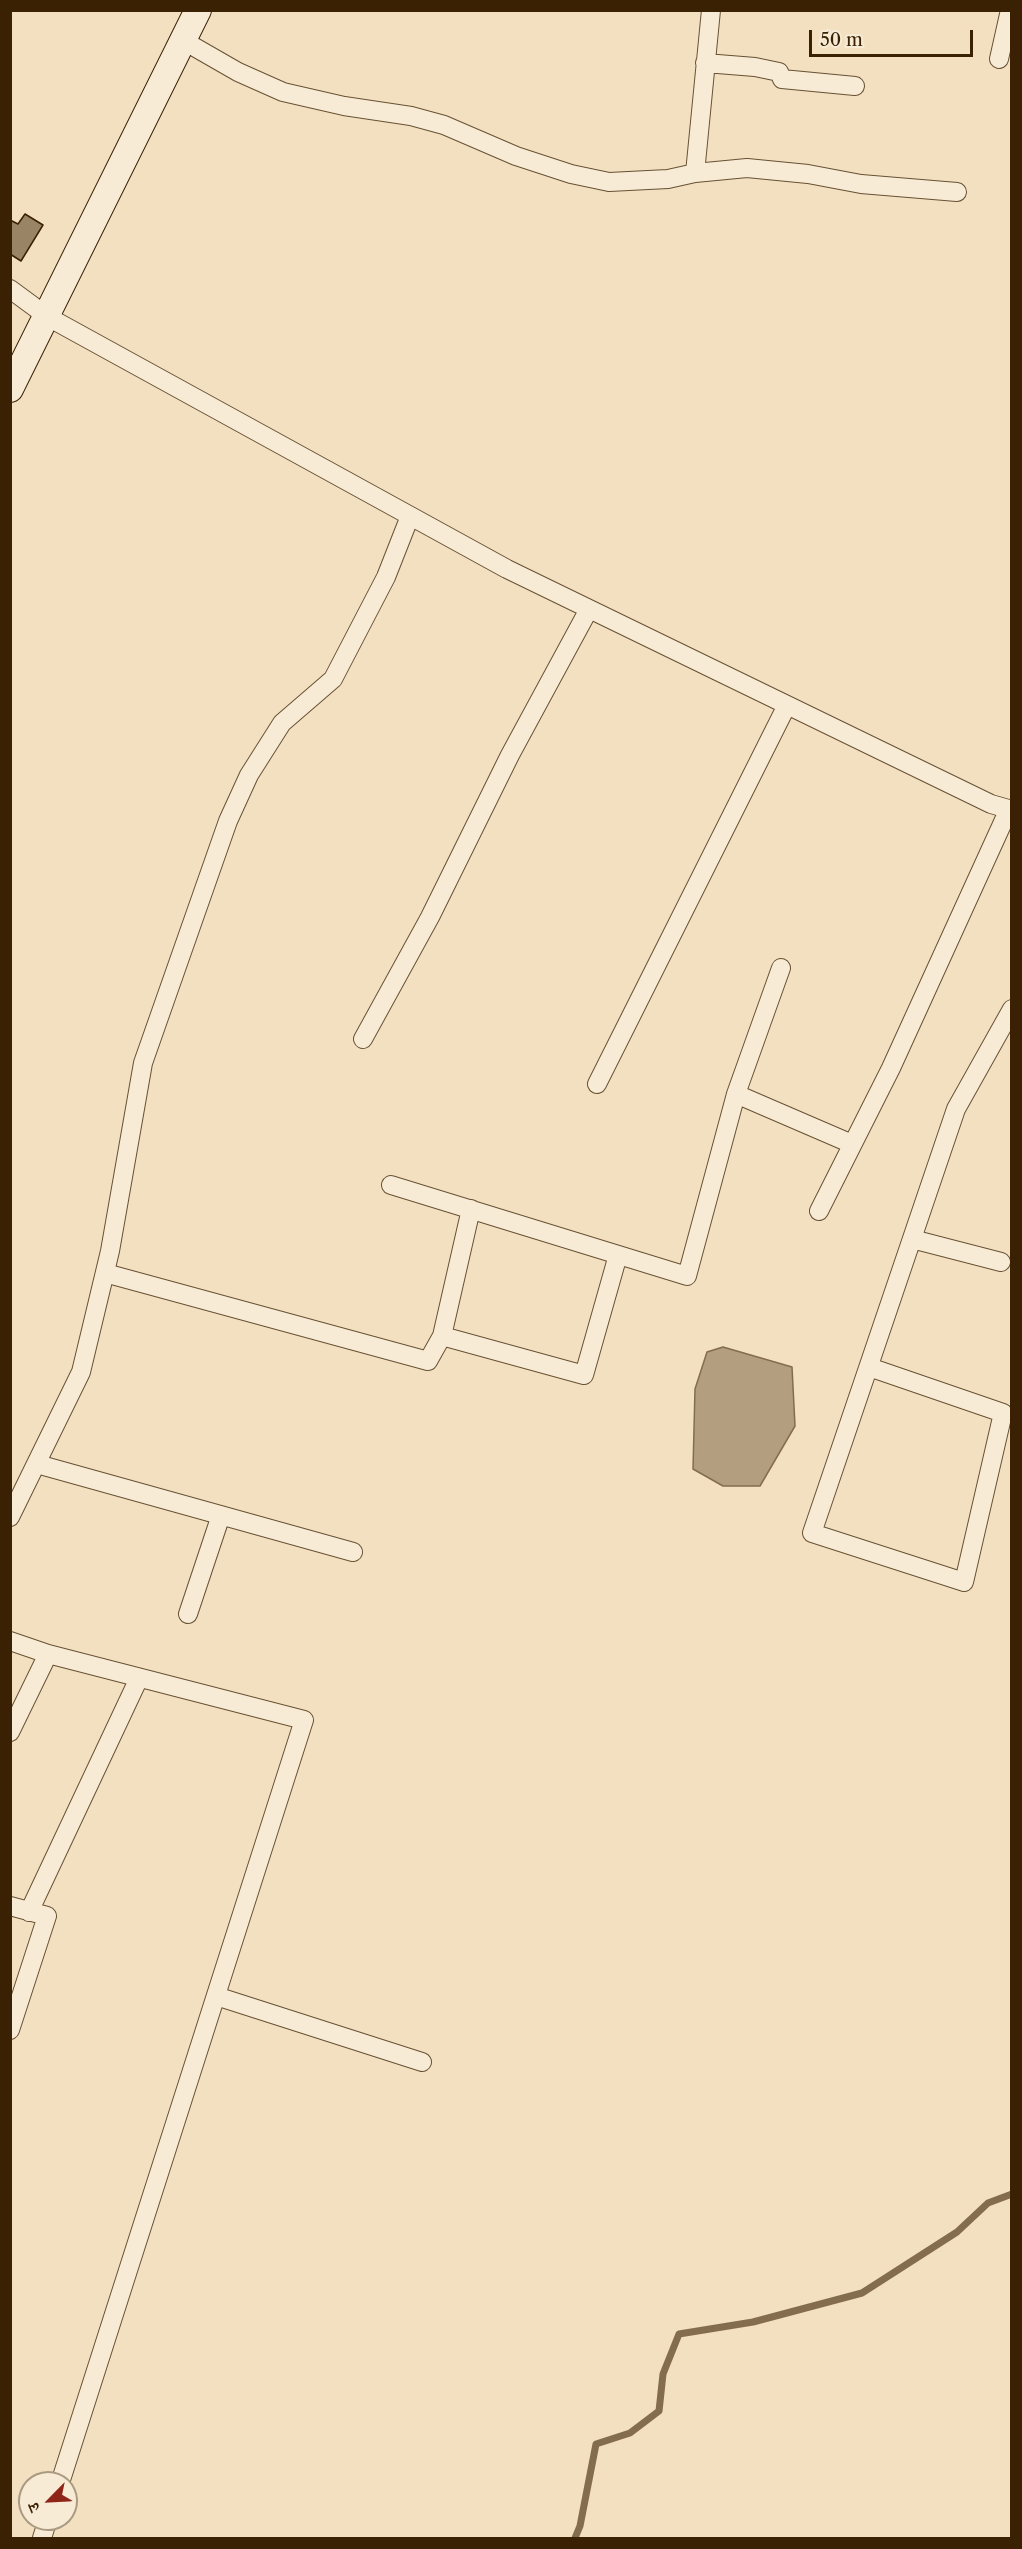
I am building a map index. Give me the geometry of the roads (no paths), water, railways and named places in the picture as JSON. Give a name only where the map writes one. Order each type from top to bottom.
[{"type":"main road","points":[[10,389],[48,317],[198,10]]},
{"type":"street","points":[[695,173],[711,10]]},
{"type":"street","points":[[999,59],[1010,10]]},
{"type":"street","points":[[184,41],[238,72],[283,92],[344,106],[411,116],[444,125],[516,156],[571,174],[609,182],[668,179],[695,173],[747,168],[808,174],[861,184],[957,192]]},
{"type":"street","points":[[705,63],[779,72],[782,79],[855,86]]},
{"type":"street","points":[[10,288],[48,317],[507,569],[991,804],[1010,809],[891,1068],[819,1211]]},
{"type":"street","points":[[10,1517],[81,1372],[105,1273],[143,1063],[228,821],[249,775],[282,723],[333,679],[386,577],[410,516]]},
{"type":"street","points":[[363,1039],[430,917],[510,755],[589,609]]},
{"type":"street","points":[[597,1084],[787,705]]},
{"type":"street","points":[[392,1185],[687,1276],[736,1094],[781,968]]},
{"type":"street","points":[[868,1367],[1003,1413],[964,1582],[812,1533],[868,1367],[956,1109],[1011,1009]]},
{"type":"street","points":[[736,1094],[852,1144]]},
{"type":"street","points":[[105,1273],[428,1361],[442,1336],[471,1209]]},
{"type":"street","points":[[912,1239],[1001,1262]]},
{"type":"street","points":[[442,1336],[584,1375],[618,1255]]},
{"type":"street","points":[[37,1464],[353,1552]]},
{"type":"street","points":[[188,1614],[221,1515]]},
{"type":"street","points":[[10,1641],[48,1654],[304,1720],[64,2471]]},
{"type":"street","points":[[10,1732],[48,1654]]},
{"type":"street","points":[[29,1912],[139,1678]]},
{"type":"street","points":[[10,1906],[47,1916],[10,2030]]},
{"type":"street","points":[[216,1996],[422,2062]]},
{"type":"waterway","points":[[575,2538],[580,2526],[596,2444],[630,2433],[659,2411],[663,2374],[679,2334],[753,2322],[862,2293],[957,2232],[988,2203],[1012,2194]]}]
